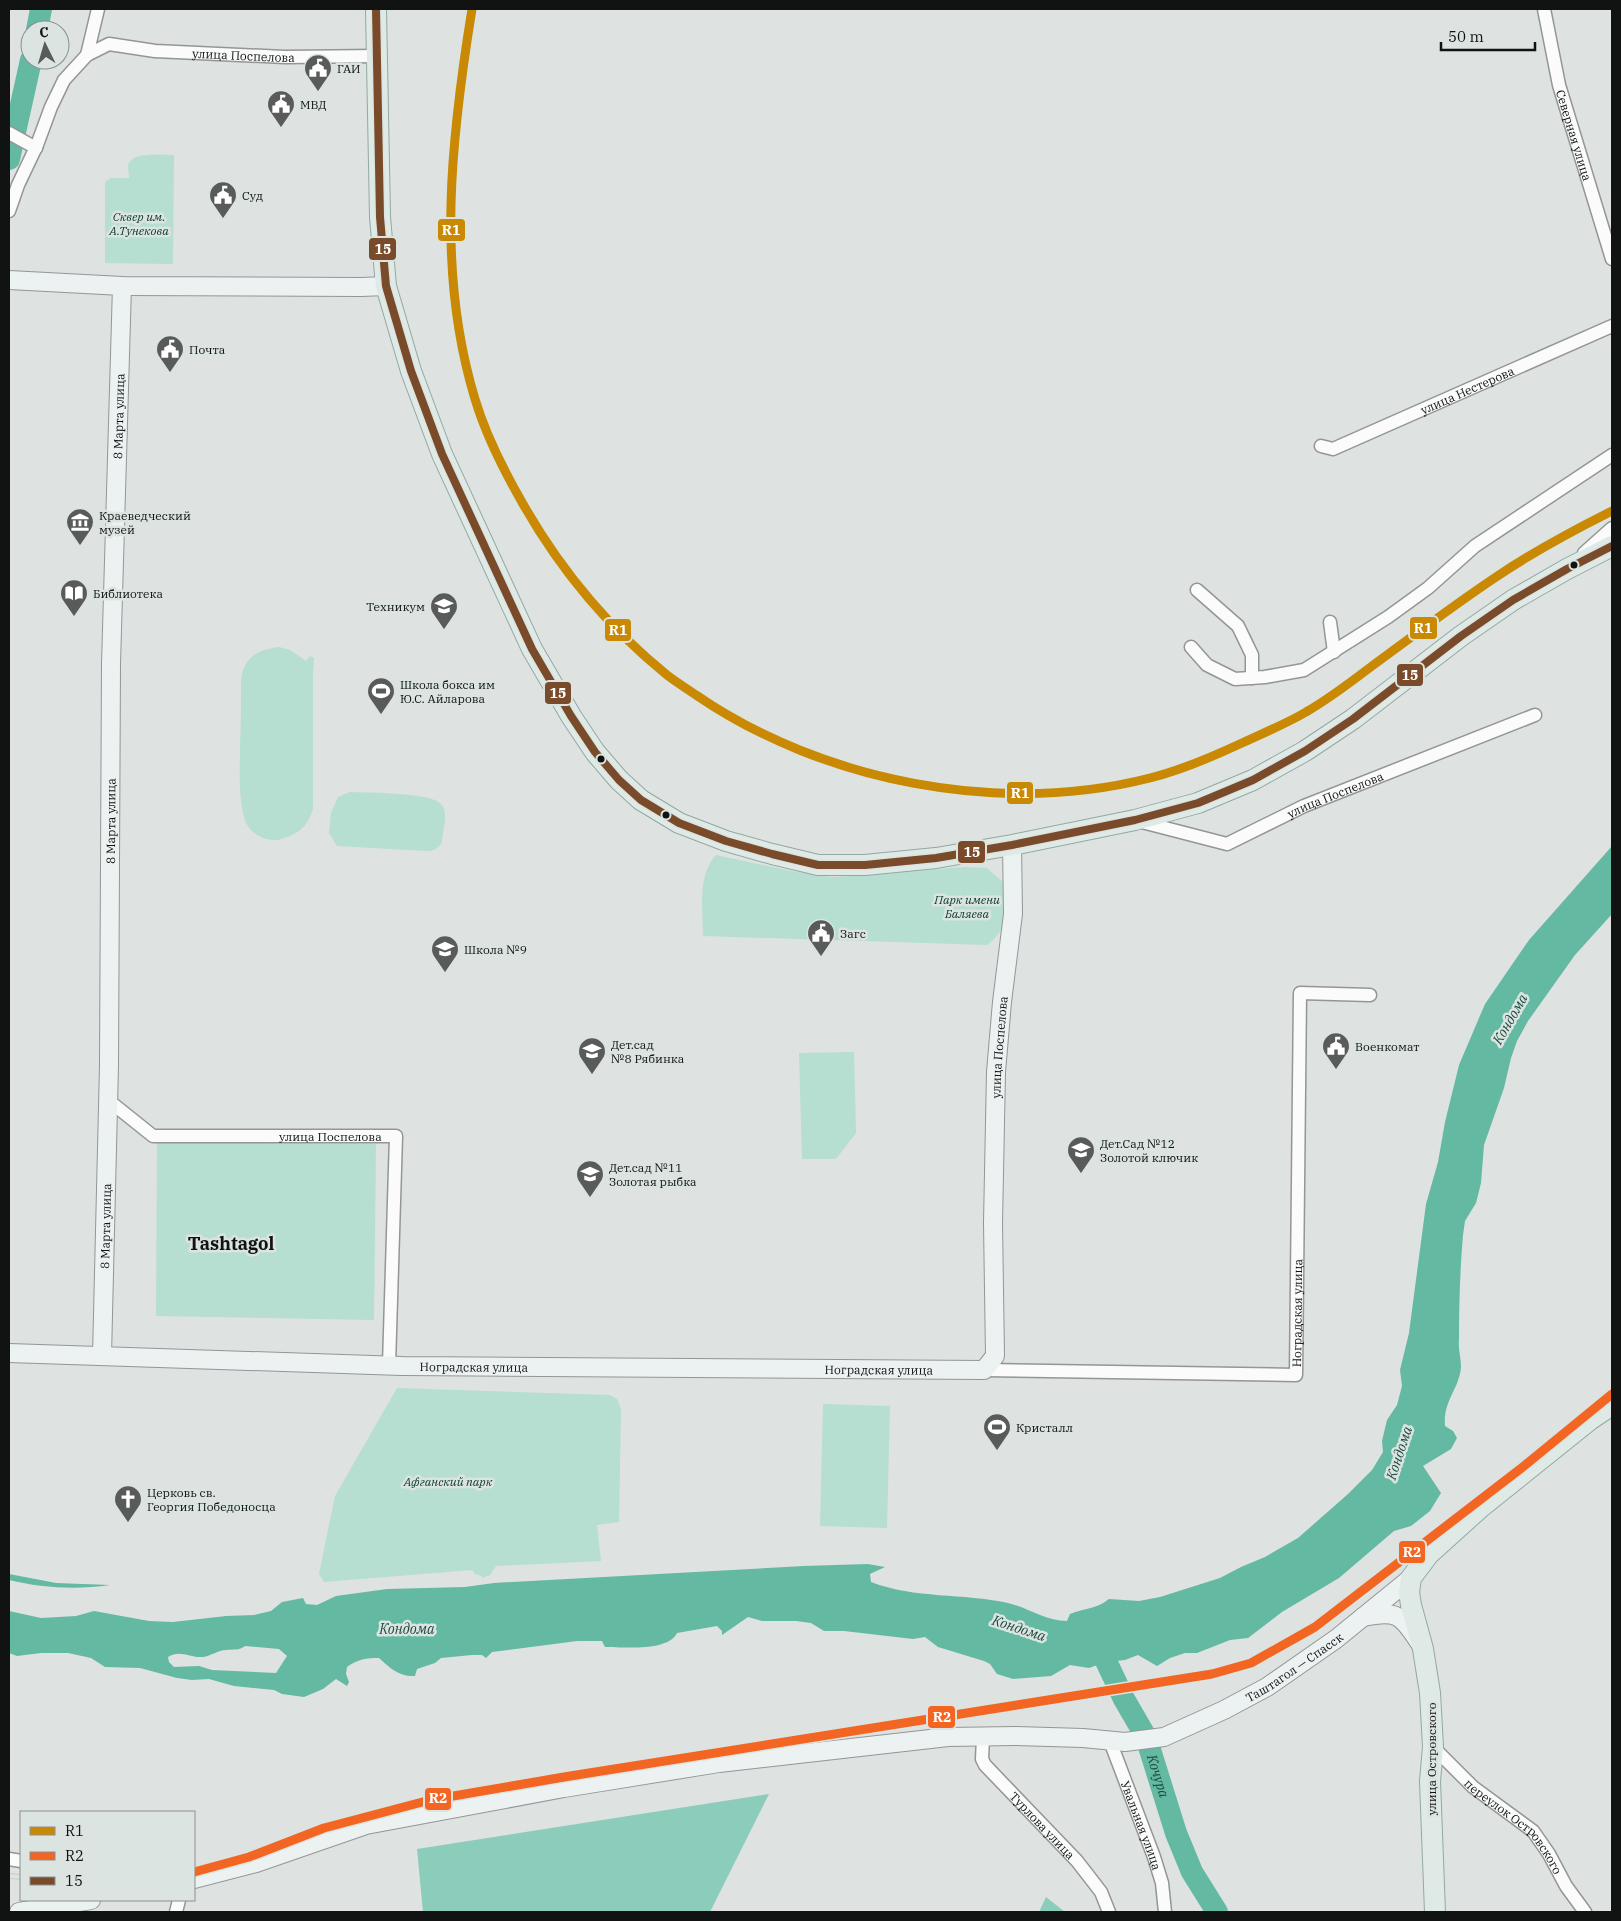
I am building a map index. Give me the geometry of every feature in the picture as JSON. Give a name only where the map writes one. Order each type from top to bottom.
[{"type":"main road","points":[[376,9],[380,217],[386,286],[411,371],[442,454],[528,640],[573,720],[595,752],[626,787],[641,800],[679,823],[735,844],[772,854],[818,864],[865,865],[936,858],[1012,845],[1135,820],[1198,803],[1253,780],[1305,751],[1353,719],[1461,636],[1506,605],[1567,569],[1612,546]]},
{"type":"main road","points":[[1411,1578],[1429,1554],[1480,1508],[1591,1419],[1612,1405]]},
{"type":"main road","name":"улица Островского","points":[[1411,1578],[1409,1592],[1411,1605],[1423,1649],[1430,1694],[1433,1747],[1430,1781],[1436,1912]]},
{"type":"street","points":[[9,211],[51,107],[64,80],[87,55],[98,9]]},
{"type":"street","name":"Северная улица","points":[[1544,9],[1560,85],[1612,259]]},
{"type":"street","name":"улица Поспелова","points":[[87,55],[109,44],[155,51],[277,56],[378,56]]},
{"type":"street","points":[[9,133],[36,148]]},
{"type":"street","points":[[9,280],[122,286],[386,286]]},
{"type":"street","name":"8 Марта улица","points":[[102,1356],[108,1100],[111,664],[122,286]]},
{"type":"street","name":"улица Нестерова","points":[[1321,446],[1334,449],[1612,326]]},
{"type":"street","points":[[1192,647],[1207,665],[1235,679],[1304,670],[1388,618],[1428,588],[1475,546],[1612,455]]},
{"type":"street","points":[[1567,569],[1612,528]]},
{"type":"street","points":[[1197,590],[1238,626],[1252,655],[1252,678]]},
{"type":"street","points":[[1330,622],[1334,652]]},
{"type":"street","name":"улица Поспелова","points":[[1135,820],[1227,844],[1304,806],[1535,715]]},
{"type":"street","name":"улица Поспелова","points":[[984,1370],[995,1356],[992,1223],[996,1072],[1002,1002],[1013,914],[1012,845]]},
{"type":"street","name":"Ноградская улица","points":[[9,1353],[389,1365],[669,1369],[984,1370],[1296,1375],[1300,993],[1370,995]]},
{"type":"street","name":"улица Поспелова","points":[[108,1100],[153,1136],[396,1136],[389,1365]]},
{"type":"street","name":"Таштагол — Спасск","points":[[195,1879],[256,1863],[366,1825],[515,1796],[719,1763],[948,1738],[1015,1736],[1118,1741],[1164,1737],[1224,1710],[1267,1687],[1336,1639],[1411,1578]]},
{"type":"street","points":[[1362,1618],[1392,1614],[1401,1618],[1409,1626],[1423,1649]]},
{"type":"street","name":"Турлова улица","points":[[983,1738],[982,1758],[985,1766],[1077,1860],[1101,1892],[1109,1912]]},
{"type":"street","name":"Увальная улица","points":[[1118,1741],[1162,1882],[1165,1912]]},
{"type":"street","name":"переулок Островского","points":[[1433,1747],[1473,1787],[1533,1830],[1549,1854],[1566,1886],[1585,1912]]},
{"type":"street","points":[[19,1912],[38,1910],[58,1902],[74,1901]]},
{"type":"green space","name":"Сквер им. А.Тунекова","points":[[148,155],[174,155],[173,264],[105,263],[105,182],[111,178],[129,178],[128,165],[135,158]]},
{"type":"green space","points":[[279,647],[290,650],[306,661],[310,656],[314,658],[313,809],[305,825],[298,832],[282,839],[271,840],[260,836],[250,829],[243,811],[240,793],[241,679],[246,665],[253,656],[258,652]]},
{"type":"green space","points":[[350,792],[412,795],[435,800],[443,807],[445,815],[441,844],[437,848],[427,851],[337,846],[329,833],[331,813],[338,797]]},
{"type":"green space","name":"Парк имени Баляева","points":[[716,855],[796,872],[833,877],[965,867],[987,868],[1003,882],[1005,916],[1000,931],[987,945],[703,936],[702,893],[706,872]]},
{"type":"green space","points":[[854,1052],[856,1133],[836,1159],[802,1159],[799,1053]]},
{"type":"green space","points":[[157,1142],[376,1144],[374,1320],[156,1316]]},
{"type":"green space","name":"Афганский парк","points":[[397,1388],[610,1395],[617,1399],[621,1409],[619,1522],[597,1525],[601,1561],[496,1566],[490,1575],[482,1578],[482,1576],[475,1574],[472,1570],[324,1582],[319,1574],[335,1496]]},
{"type":"green space","points":[[823,1404],[890,1406],[887,1528],[820,1526]]},
{"type":"shaded area","points":[[769,1794],[710,1912],[423,1912],[417,1849]]},
{"type":"shaded area","points":[[1046,1897],[1065,1912],[1039,1912]]},
{"type":"water","name":"Кондома","points":[[1612,846],[1612,914],[1575,955],[1528,1021],[1517,1041],[1504,1088],[1484,1145],[1481,1183],[1476,1203],[1465,1221],[1463,1235],[1459,1314],[1460,1375],[1446,1409],[1445,1417],[1445,1426],[1453,1431],[1457,1438],[1451,1449],[1423,1466],[1441,1493],[1430,1511],[1411,1526],[1394,1531],[1339,1578],[1282,1612],[1248,1638],[1230,1640],[1197,1653],[1185,1653],[1170,1658],[1157,1666],[1138,1655],[1089,1668],[1070,1665],[1051,1676],[1013,1679],[997,1674],[990,1664],[984,1661],[938,1647],[925,1637],[913,1639],[844,1631],[824,1631],[811,1623],[762,1621],[748,1617],[722,1635],[722,1631],[717,1626],[677,1633],[672,1639],[655,1646],[633,1648],[605,1647],[602,1641],[577,1641],[492,1652],[486,1658],[482,1655],[472,1655],[441,1658],[435,1663],[417,1669],[415,1676],[399,1673],[379,1658],[366,1659],[355,1662],[347,1667],[346,1674],[349,1682],[347,1686],[336,1679],[323,1689],[304,1697],[282,1694],[274,1690],[234,1686],[209,1679],[192,1680],[177,1678],[140,1668],[105,1667],[91,1658],[68,1653],[41,1653],[17,1656],[9,1653],[9,1611],[41,1618],[76,1616],[94,1611],[149,1621],[173,1622],[254,1615],[271,1611],[282,1602],[303,1598],[306,1604],[317,1605],[336,1596],[387,1589],[465,1587],[494,1583],[868,1564],[885,1567],[870,1574],[871,1582],[888,1587],[905,1591],[1008,1603],[1044,1617],[1067,1621],[1070,1614],[1095,1607],[1109,1599],[1139,1601],[1160,1597],[1220,1578],[1265,1557],[1298,1538],[1348,1494],[1372,1470],[1383,1452],[1382,1441],[1387,1420],[1397,1405],[1402,1386],[1400,1370],[1409,1333],[1426,1204],[1438,1162],[1445,1122],[1459,1065],[1485,1004],[1529,940]],"holes":[[[245,1646],[279,1649],[287,1656],[276,1673],[212,1670],[199,1666],[174,1667],[169,1662],[168,1657],[177,1654],[203,1657],[223,1650],[238,1649]]]},
{"type":"water","points":[[9,1574],[56,1583],[110,1585],[72,1588],[34,1585],[9,1580]]},
{"type":"waterway","points":[[39,20],[41,9]]},
{"type":"waterway","points":[[9,159],[29,70]]},
{"type":"waterway","name":"Кочура","points":[[1096,1640],[1124,1699],[1146,1737],[1176,1833],[1192,1872],[1217,1912]]},
{"type":"railway","points":[[195,1872],[249,1857],[324,1828],[430,1800],[1212,1674],[1251,1663],[1315,1627],[1524,1466],[1612,1394]]},
{"type":"railway","points":[[9,1876],[20,1877]]},
{"type":"transit line","name":"15","points":[[376,9],[380,217],[386,286],[411,371],[442,454],[532,649],[571,716],[595,752],[619,780],[641,800],[679,823],[726,841],[818,865],[865,865],[936,858],[1012,845],[1135,820],[1198,803],[1253,780],[1305,751],[1353,719],[1461,636],[1513,600],[1612,546]]},
{"type":"transit line","name":"R1","points":[[472,9],[464,58],[453,155],[451,253],[455,302],[463,351],[479,413],[490,440],[516,492],[553,552],[587,596],[625,638],[667,675],[696,695],[746,725],[799,750],[856,770],[914,783],[974,791],[1034,793],[1093,789],[1162,775],[1219,753],[1306,712],[1323,702],[1510,568],[1553,542],[1612,511]]},
{"type":"transit line","name":"R2","points":[[195,1872],[249,1857],[324,1828],[430,1800],[1212,1674],[1251,1663],[1315,1627],[1524,1466],[1612,1394]]},
{"type":"place","name":"ГАИ","points":[[318,92]]},
{"type":"place","name":"МВД","points":[[281,128]]},
{"type":"place","name":"Суд","points":[[223,219]]},
{"type":"place","name":"Почта","points":[[170,373]]},
{"type":"place","name":"Краеведческий музей","points":[[80,546]]},
{"type":"place","name":"Библиотека","points":[[74,617]]},
{"type":"place","name":"Техникум","points":[[444,630]]},
{"type":"place","name":"Школа бокса им Ю.С. Айларова","points":[[381,715]]},
{"type":"place","name":"Загс","points":[[821,957]]},
{"type":"place","name":"Школа №9","points":[[445,973]]},
{"type":"place","name":"Военкомат","points":[[1336,1070]]},
{"type":"place","name":"Дет.сад №8 Рябинка","points":[[592,1075]]},
{"type":"place","name":"Дет.Сад №12 Золотой ключик","points":[[1081,1174]]},
{"type":"place","name":"Дет.сад №11 Золотая рыбка","points":[[590,1198]]},
{"type":"place","name":"Кристалл","points":[[997,1451]]},
{"type":"place","name":"Церковь св. Георгия Победоносца","points":[[128,1523]]},
{"type":"district","name":"Tashtagol","points":[[231,1243]]}]
